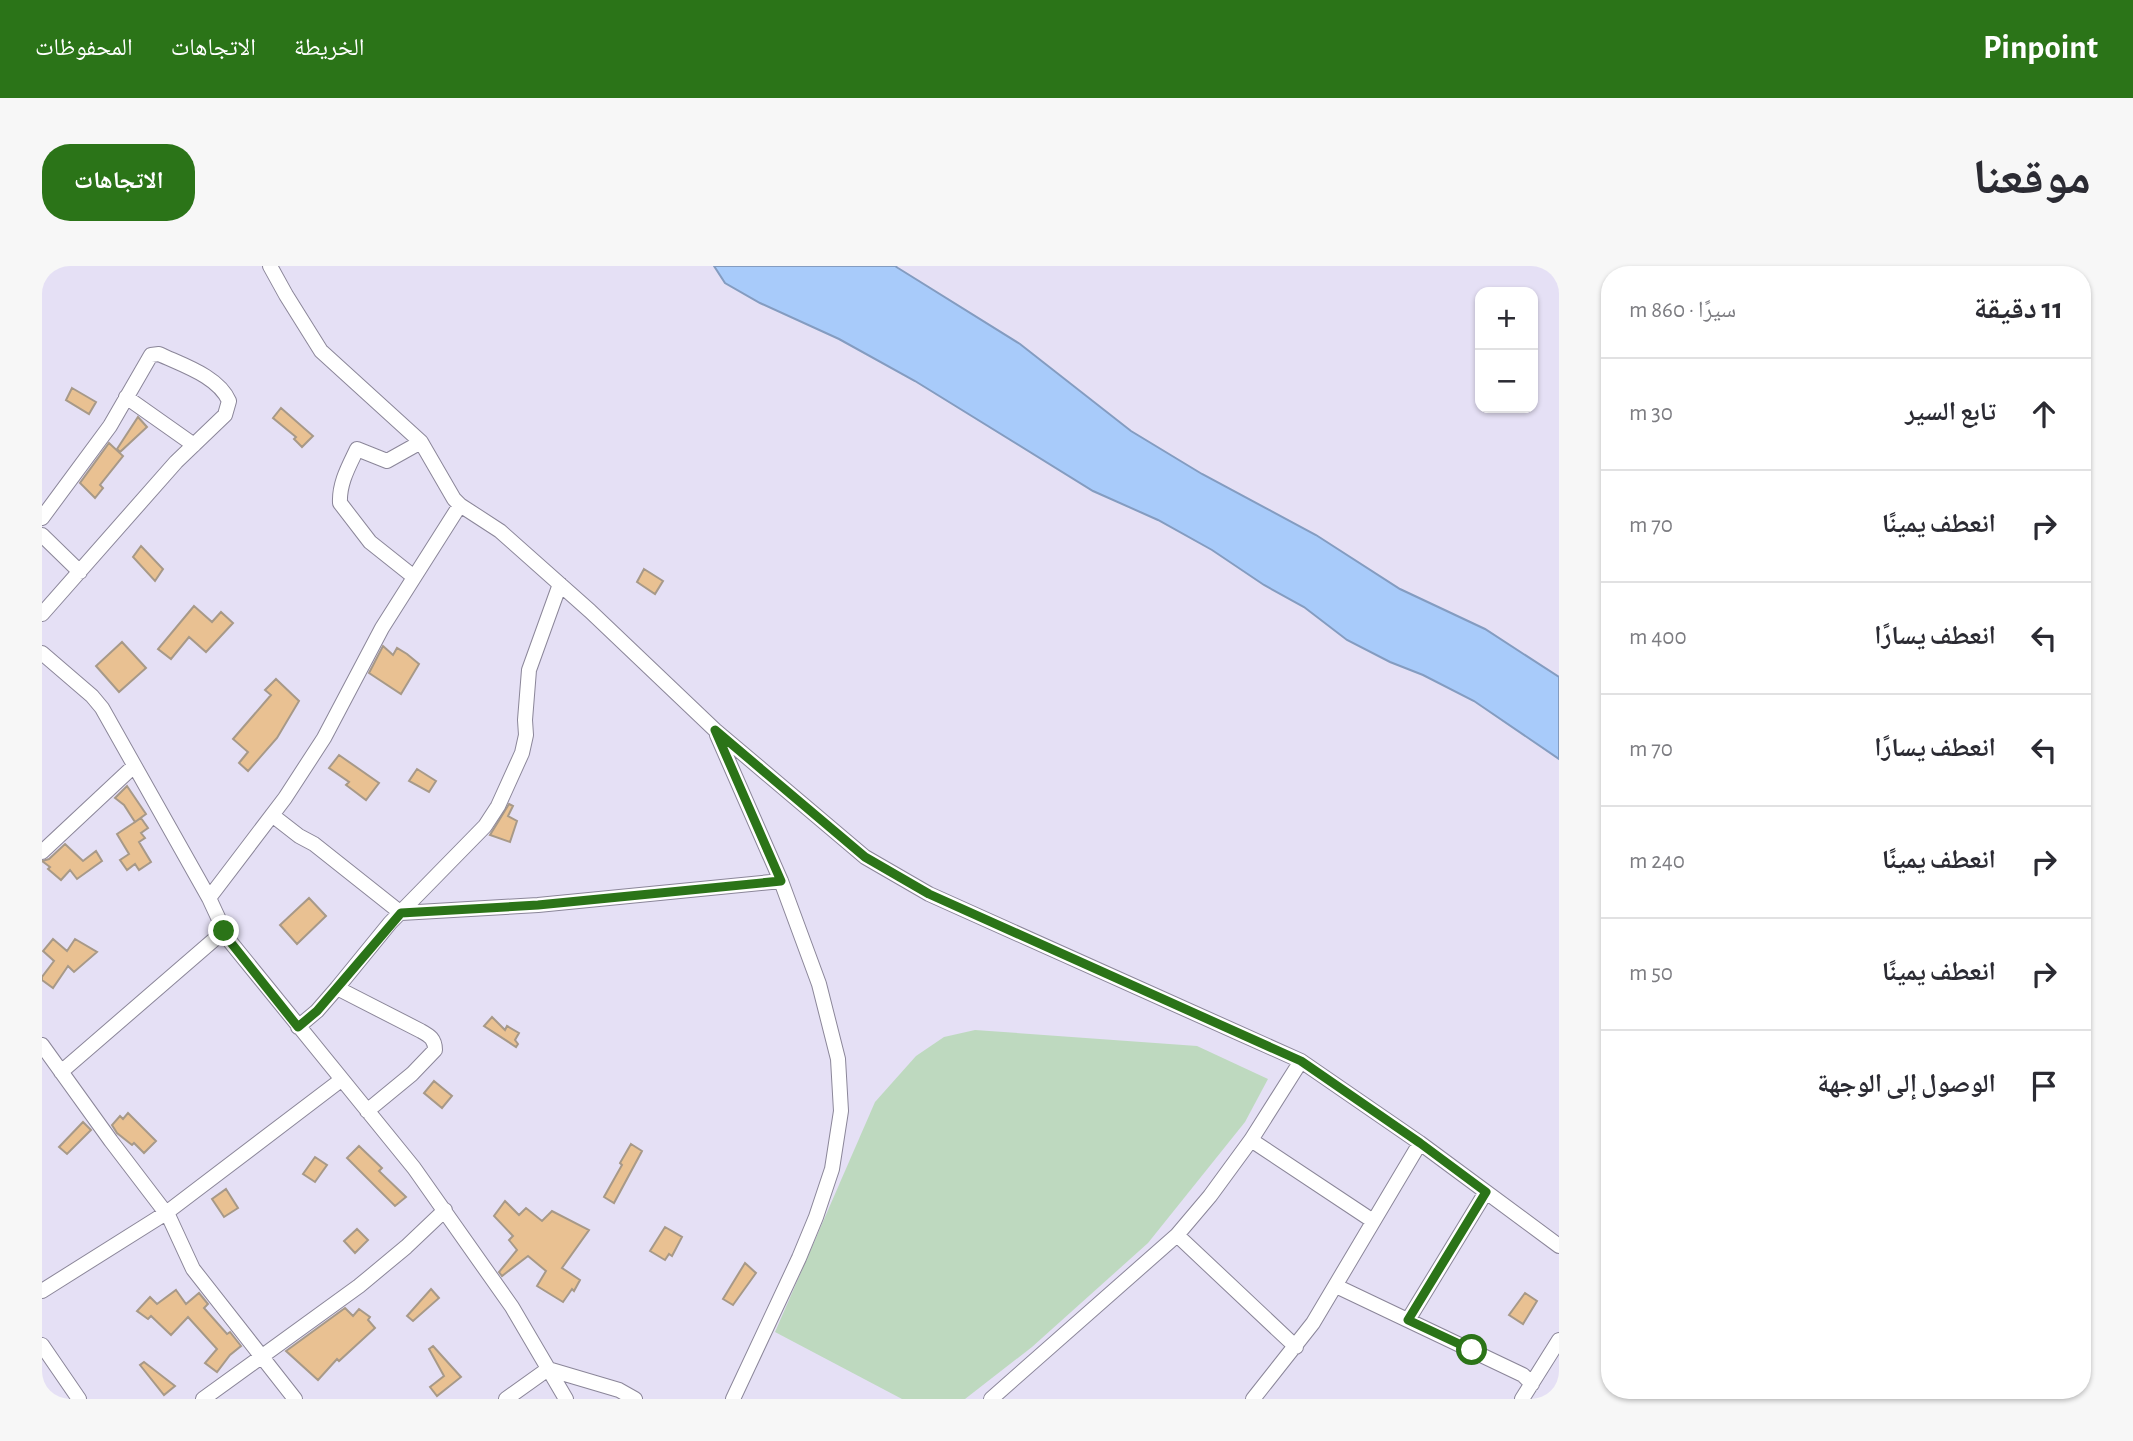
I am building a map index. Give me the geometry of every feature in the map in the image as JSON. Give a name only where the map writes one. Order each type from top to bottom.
[{"type":"street","points":[[270,266],[321,351],[421,442],[460,505],[500,531],[715,730],[865,857],[929,894],[1301,1061],[1420,1143],[1559,1246]]},
{"type":"street","points":[[42,518],[110,426],[154,353],[211,380],[226,392],[229,401],[225,415],[176,462],[42,614]]},
{"type":"street","points":[[126,397],[194,445]]},
{"type":"street","points":[[414,577],[370,542],[340,503],[340,488],[357,449],[387,461],[421,442]]},
{"type":"street","points":[[209,898],[272,815],[324,738],[382,628],[460,505]]},
{"type":"street","points":[[42,535],[80,572]]},
{"type":"street","points":[[298,1027],[317,1011],[401,913],[485,826],[498,806],[522,753],[526,735],[524,720],[529,670],[560,584]]},
{"type":"street","points":[[42,653],[102,708],[209,898],[228,939],[445,1210],[512,1307],[566,1399]]},
{"type":"street","points":[[715,730],[781,881],[820,984],[838,1059],[842,1111],[832,1169],[816,1217],[733,1399]]},
{"type":"street","points":[[42,852],[134,766]]},
{"type":"street","points":[[272,815],[401,913],[538,905],[781,881]]},
{"type":"street","points":[[61,1072],[224,931]]},
{"type":"street","points":[[337,988],[430,1036],[435,1043],[435,1050],[412,1074],[367,1111]]},
{"type":"street","points":[[42,1045],[166,1213],[193,1269],[295,1399]]},
{"type":"street","points":[[991,1399],[1177,1236],[1251,1140],[1301,1061]]},
{"type":"street","points":[[42,1291],[166,1213],[341,1080]]},
{"type":"street","points":[[1251,1140],[1373,1221]]},
{"type":"street","points":[[1253,1399],[1296,1347],[1336,1286],[1420,1143]]},
{"type":"street","points":[[1408,1320],[1486,1192]]},
{"type":"street","points":[[203,1399],[359,1286],[445,1210]]},
{"type":"street","points":[[1177,1236],[1296,1347]]},
{"type":"street","points":[[1336,1286],[1522,1375],[1532,1384]]},
{"type":"street","points":[[1522,1399],[1559,1340]]},
{"type":"street","points":[[42,1345],[79,1399]]},
{"type":"street","points":[[506,1399],[548,1369]]},
{"type":"street","points":[[548,1369],[619,1390],[635,1399]]},
{"type":"green space","points":[[975,1030],[1197,1046],[1268,1079],[1245,1122],[1148,1243],[1032,1347],[965,1399],[902,1399],[775,1332],[875,1102],[916,1056],[944,1037]]},
{"type":"water","points":[[714,266],[895,266],[1020,344],[1131,431],[1202,474],[1316,535],[1400,589],[1485,629],[1559,677],[1559,759],[1474,701],[1347,640],[1304,607],[1264,585],[1212,550],[1158,520],[1093,491],[915,381],[839,339],[760,303],[725,283]]},
{"type":"building","points":[[72,388],[96,402],[89,414],[66,400]]},
{"type":"building","points":[[281,408],[313,436],[302,447],[294,439],[296,437],[273,418]]},
{"type":"building","points":[[138,417],[147,427],[120,452],[117,449]]},
{"type":"building","points":[[109,443],[123,456],[100,485],[103,488],[95,498],[80,483]]},
{"type":"building","points":[[141,546],[163,569],[155,581],[133,557]]},
{"type":"building","points":[[644,569],[663,581],[655,594],[637,582]]},
{"type":"building","points":[[194,606],[212,622],[221,612],[233,623],[206,652],[189,637],[171,659],[158,649]]},
{"type":"building","points":[[122,642],[146,668],[119,692],[96,666]]},
{"type":"building","points":[[383,646],[393,655],[397,648],[419,664],[401,694],[369,673]]},
{"type":"building","points":[[276,679],[299,701],[277,738],[248,771],[239,763],[248,752],[233,739],[271,695],[265,690]]},
{"type":"building","points":[[339,755],[379,783],[366,800],[346,785],[349,782],[329,768]]},
{"type":"building","points":[[417,769],[436,781],[429,792],[409,781]]},
{"type":"building","points":[[127,786],[146,814],[135,822],[124,805],[115,798]]},
{"type":"building","points":[[509,804],[513,806],[508,816],[517,821],[510,842],[490,835]]},
{"type":"building","points":[[141,818],[148,828],[141,833],[145,838],[139,842],[151,862],[139,870],[135,864],[127,870],[120,860],[129,854],[117,834]]},
{"type":"building","points":[[65,844],[83,861],[96,851],[102,861],[77,879],[70,870],[61,880],[42,861],[49,859]]},
{"type":"building","points":[[309,898],[326,916],[297,944],[280,925]]},
{"type":"building","points":[[53,939],[67,951],[75,939],[97,952],[74,972],[68,966],[53,988],[42,980],[42,977],[54,961],[43,951]]},
{"type":"building","points":[[492,1017],[505,1030],[507,1026],[519,1033],[515,1040],[518,1044],[516,1047],[484,1026]]},
{"type":"building","points":[[434,1081],[452,1096],[442,1108],[424,1093]]},
{"type":"building","points":[[128,1113],[156,1141],[144,1153],[117,1133],[112,1125],[120,1116],[123,1119]]},
{"type":"building","points":[[83,1122],[91,1130],[67,1154],[59,1147]]},
{"type":"building","points":[[631,1144],[642,1151],[614,1203],[604,1197]]},
{"type":"building","points":[[359,1146],[382,1168],[379,1171],[406,1197],[395,1206],[347,1158]]},
{"type":"building","points":[[315,1157],[327,1165],[315,1182],[303,1174]]},
{"type":"building","points":[[226,1189],[238,1208],[224,1217],[212,1199]]},
{"type":"building","points":[[505,1201],[519,1215],[526,1208],[542,1221],[552,1211],[589,1230],[562,1268],[580,1280],[563,1302],[537,1286],[546,1271],[528,1256],[502,1276],[499,1272],[517,1250],[509,1240],[513,1236],[494,1216]]},
{"type":"building","points":[[665,1227],[682,1237],[672,1256],[669,1254],[665,1260],[650,1251]]},
{"type":"building","points":[[357,1229],[368,1240],[355,1253],[344,1241]]},
{"type":"building","points":[[745,1263],[756,1273],[733,1305],[723,1299]]},
{"type":"building","points":[[431,1289],[439,1298],[413,1321],[407,1316]]},
{"type":"building","points":[[176,1290],[186,1304],[199,1293],[208,1304],[204,1308],[241,1346],[217,1372],[205,1363],[217,1349],[188,1317],[171,1335],[151,1316],[148,1319],[137,1311],[150,1297],[157,1304]]},
{"type":"building","points":[[1525,1293],[1537,1301],[1523,1324],[1509,1315]]},
{"type":"building","points":[[345,1308],[353,1316],[359,1309],[370,1317],[368,1320],[375,1328],[339,1361],[337,1359],[318,1380],[286,1351]]},
{"type":"building","points":[[433,1346],[461,1377],[437,1396],[430,1387],[444,1376],[429,1349]]},
{"type":"building","points":[[144,1362],[175,1386],[164,1395],[140,1365]]},
{"type":"route","points":[[224,931],[298,1027],[317,1011],[401,913],[538,905],[781,881],[715,730],[865,857],[929,894],[1301,1061],[1486,1192],[1408,1320],[1472,1350]]}]
